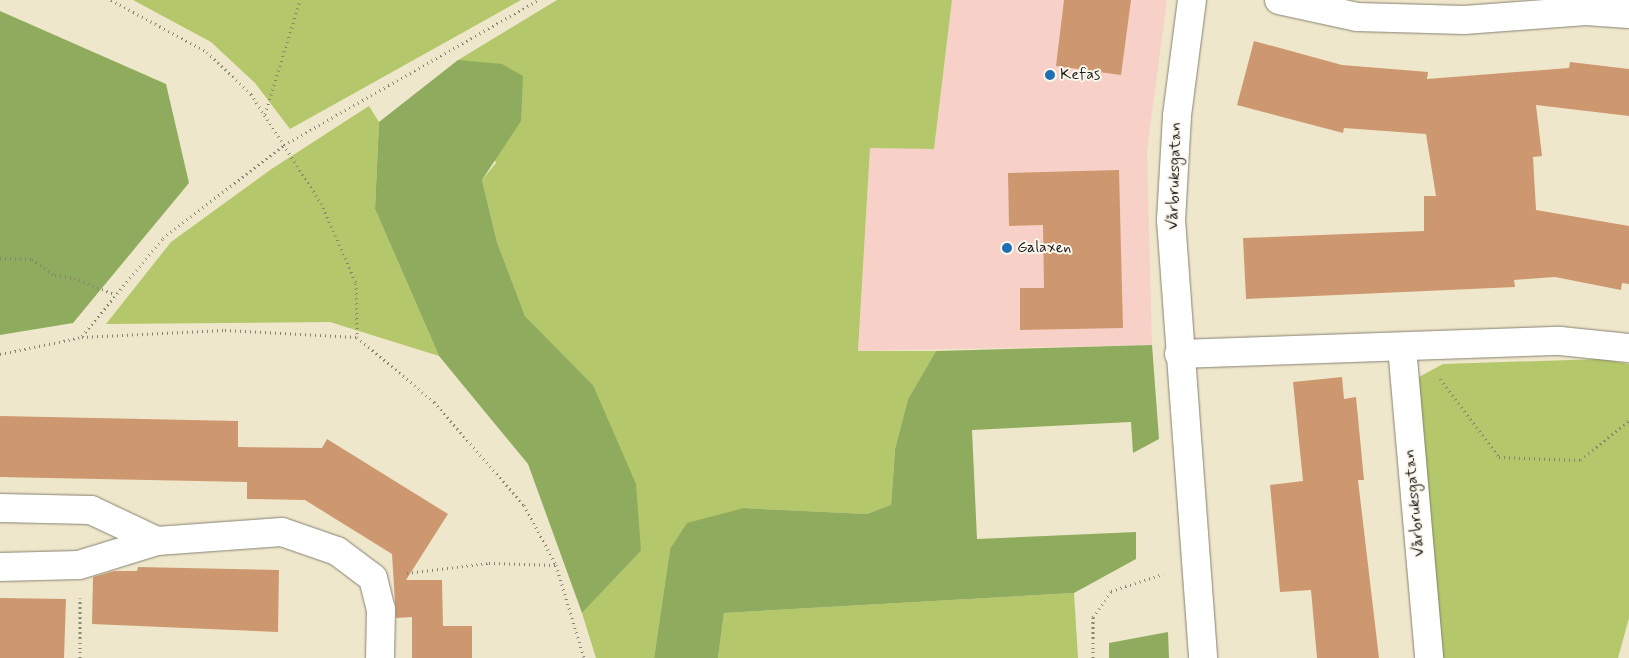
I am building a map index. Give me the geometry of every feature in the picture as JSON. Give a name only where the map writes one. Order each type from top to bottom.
[{"type":"street","name":"Vårbruksgatan","points":[[1192,0],[1177,116],[1171,220],[1179,354],[1203,658]]},
{"type":"street","points":[[1279,0],[1357,17],[1464,20],[1586,11],[1629,14]]},
{"type":"street","points":[[1179,354],[1560,340],[1629,348]]},
{"type":"street","name":"Vårbruksgatan","points":[[1409,347],[1429,658]]},
{"type":"street","points":[[0,508],[91,510],[157,541]]},
{"type":"street","points":[[0,567],[79,565],[157,541],[282,532],[337,551],[373,578],[381,610],[380,658]]},
{"type":"path","points":[[111,0],[207,52],[251,94],[321,203],[356,283],[357,337]]},
{"type":"path","points":[[265,115],[300,0]]},
{"type":"path","points":[[82,337],[163,238],[284,145],[538,0]]},
{"type":"path","points":[[0,258],[32,259],[55,275],[74,278],[116,295]]},
{"type":"path","points":[[0,354],[82,337],[225,330],[357,337],[434,402],[524,505],[556,564],[584,658]]},
{"type":"path","points":[[1409,347],[1499,457],[1581,460],[1629,420]]},
{"type":"path","points":[[373,578],[489,562],[556,564]]},
{"type":"path","points":[[79,565],[80,658]]},
{"type":"path","points":[[1093,658],[1093,617],[1111,591],[1152,575],[1196,571]]},
{"type":"shaded area","name":"Galaxen","points":[[952,0],[1167,0],[1147,151],[1152,345],[858,351],[870,148],[934,149]]},
{"type":"green space","points":[[133,0],[521,0],[290,129],[255,83],[211,42]]},
{"type":"green space","points":[[557,0],[952,0],[934,149],[870,148],[858,351],[936,351],[908,399],[895,449],[891,506],[867,514],[744,508],[670,549],[654,658],[596,658],[582,613],[641,551],[593,385],[525,316],[497,242],[482,180],[496,163],[458,60]]},
{"type":"green space","points":[[0,11],[166,84],[189,183],[73,323],[0,335]]},
{"type":"green space","points":[[458,60],[502,64],[523,76],[521,121],[482,180],[497,242],[525,316],[593,385],[636,484],[641,551],[582,613],[528,464],[439,356],[375,209],[379,122]]},
{"type":"green space","points":[[369,106],[379,122],[375,209],[439,356],[330,322],[106,324],[171,242],[270,170]]},
{"type":"green space","points":[[1152,345],[1159,439],[1133,453],[1131,422],[972,430],[977,539],[1136,532],[1136,559],[1074,593],[724,613],[718,658],[654,658],[670,549],[687,523],[744,508],[867,514],[891,505],[895,449],[908,399],[936,351]]},
{"type":"green space","points":[[1601,359],[1629,364],[1629,618],[1618,658],[1436,658],[1416,401],[1419,377],[1443,364]]},
{"type":"green space","points":[[1074,593],[1078,658],[718,658],[724,613]]},
{"type":"green space","points":[[1168,632],[1169,658],[1109,658],[1109,643]]},
{"type":"building","points":[[1064,0],[1131,0],[1121,75],[1056,66]]},
{"type":"building","points":[[1254,41],[1342,65],[1428,72],[1427,79],[1569,68],[1570,62],[1629,69],[1629,116],[1536,105],[1542,156],[1533,157],[1536,210],[1629,226],[1629,284],[1622,283],[1621,290],[1555,277],[1514,280],[1515,287],[1246,299],[1243,238],[1424,231],[1424,196],[1436,196],[1426,134],[1344,128],[1343,133],[1237,105]]},
{"type":"building","points":[[1119,170],[1123,328],[1020,330],[1020,288],[1044,288],[1043,225],[1009,226],[1008,173]]},
{"type":"building","points":[[1342,377],[1344,399],[1356,397],[1364,480],[1358,480],[1379,658],[1317,658],[1311,590],[1280,592],[1270,485],[1303,481],[1293,382]]},
{"type":"building","points":[[0,416],[238,421],[238,447],[322,448],[327,439],[448,514],[406,580],[442,580],[443,626],[472,626],[472,658],[412,658],[412,617],[396,618],[392,554],[305,500],[247,499],[247,482],[0,477]]},
{"type":"building","points":[[138,567],[279,570],[278,632],[92,624],[93,577],[114,571],[137,571]]},
{"type":"building","points":[[0,598],[66,599],[64,658],[0,658]]},
{"type":"place","name":"Kefas","points":[[1050,75]]},
{"type":"place","name":"Galaxen","points":[[1007,248]]}]
